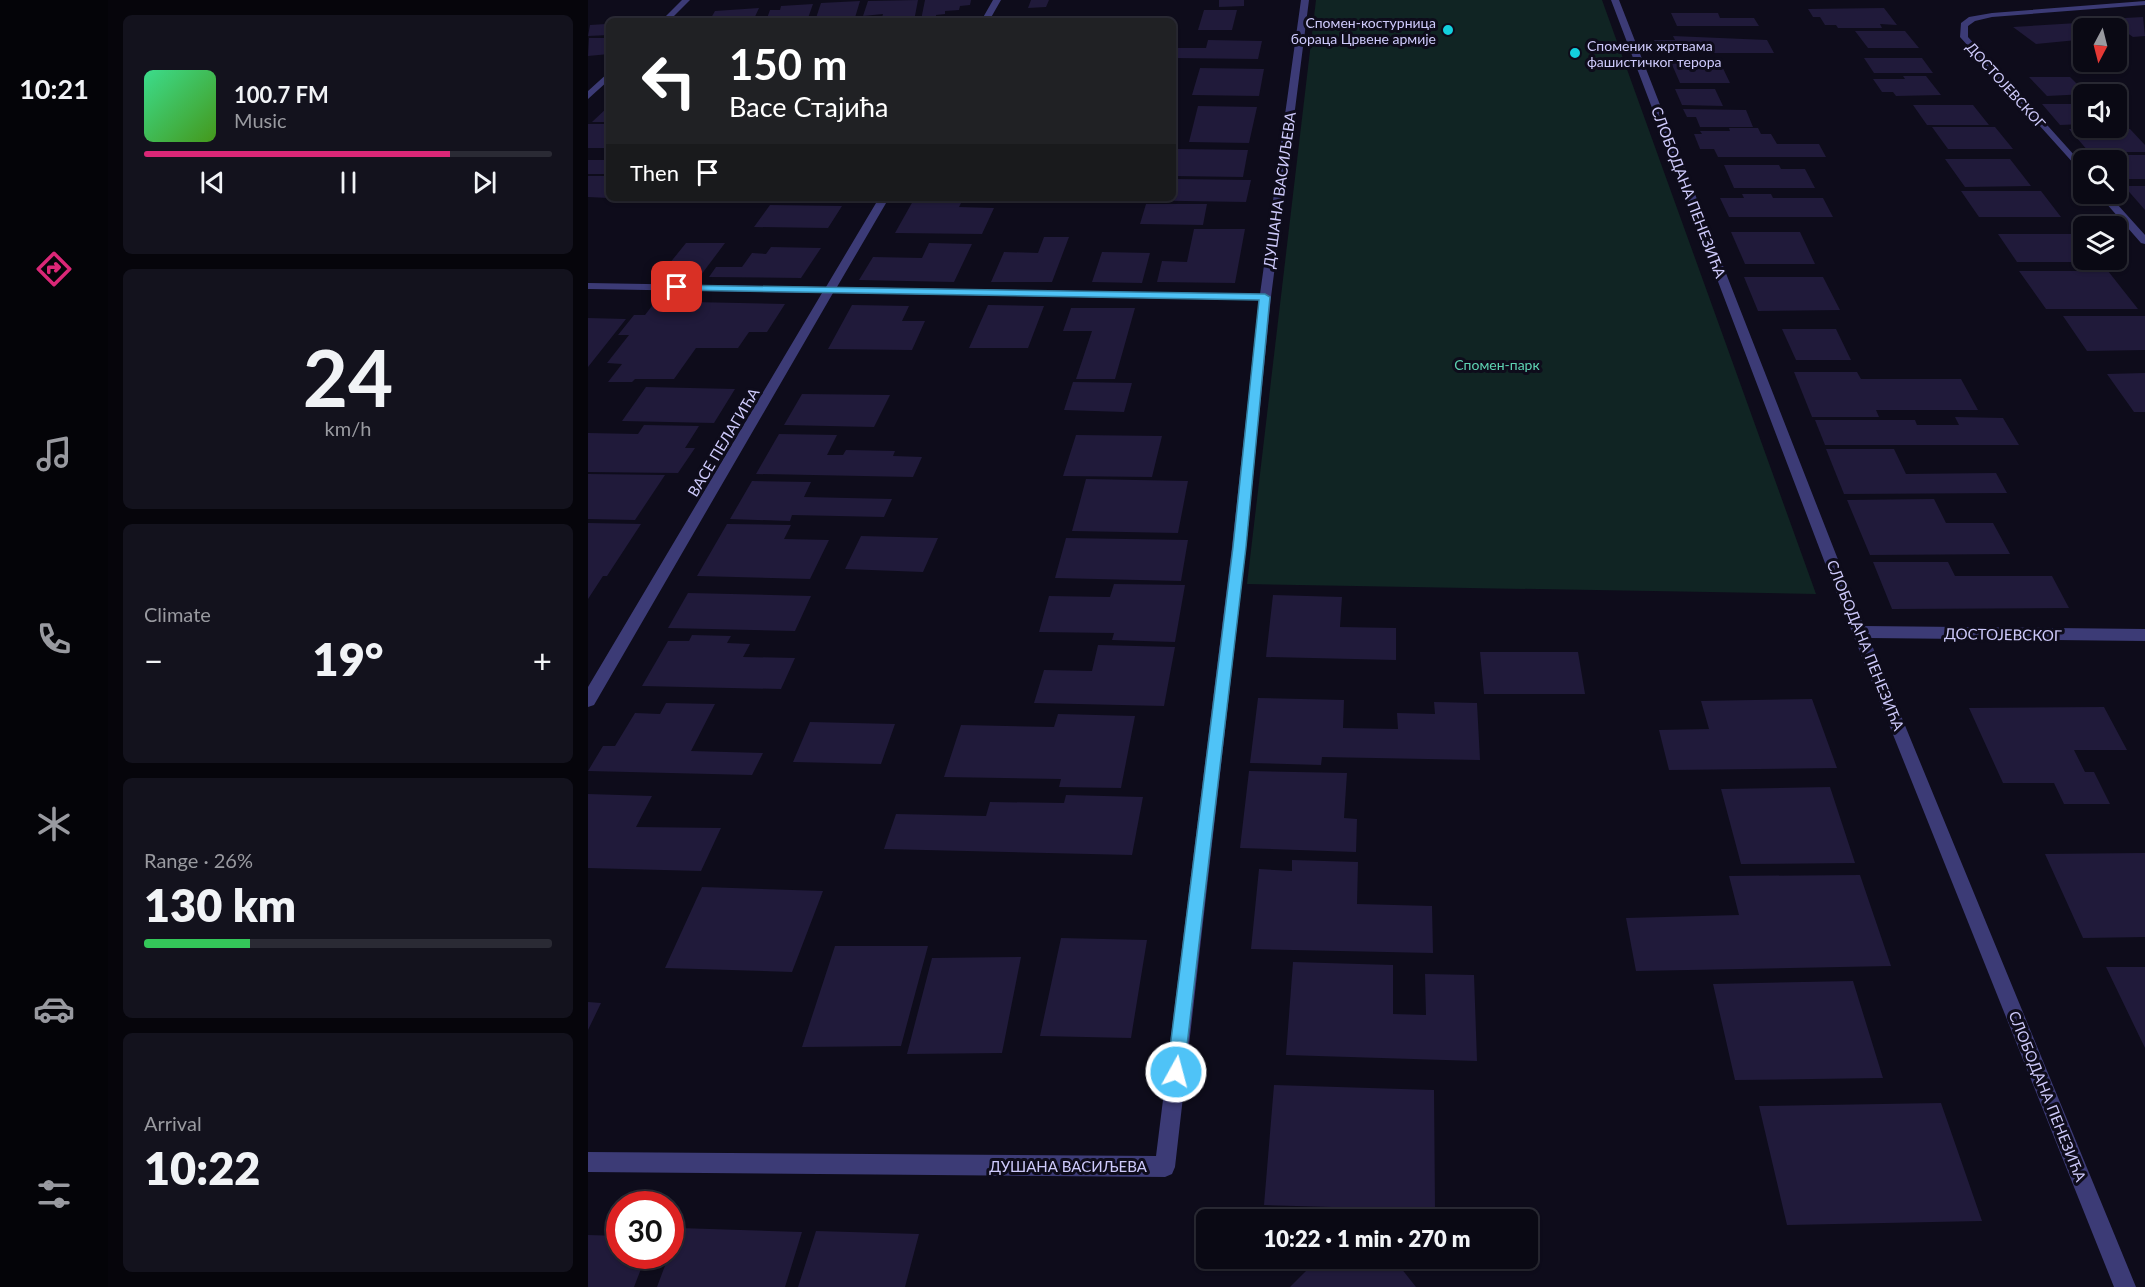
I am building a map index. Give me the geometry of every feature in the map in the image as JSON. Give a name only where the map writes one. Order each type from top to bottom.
[{"type":"street","points":[[668,18],[686,0]]},
{"type":"street","points":[[988,18],[998,0]]},
{"type":"street","name":"ДУШАНА ВАСИЉЕВА","points":[[588,1162],[1165,1167],[1239,547],[1265,297],[1305,0]]},
{"type":"street","name":"СЛОБОДАНА ПЕНЕЗИЋА","points":[[1615,0],[1843,592],[2125,1287]]},
{"type":"street","name":"ДОСТОЈЕВСКОГ","points":[[2073,160],[1964,37],[1962,30],[1964,25],[1972,19],[1992,15],[2145,3]]},
{"type":"street","points":[[588,96],[606,78]]},
{"type":"street","name":"ВАСЕ ПЕЛАГИЋА","points":[[588,701],[882,201]]},
{"type":"street","points":[[2112,204],[2145,240]]},
{"type":"street","points":[[588,286],[1265,297]]},
{"type":"street","name":"ДОСТОЈЕВСКОГ","points":[[1861,632],[2145,635]]},
{"type":"green space","name":"Спомен-парк","points":[[1316,0],[1602,0],[1816,594],[1247,584]]},
{"type":"building","points":[[918,0],[915,18],[882,18],[883,14],[863,16],[868,1]]},
{"type":"building","points":[[925,0],[971,0],[970,5],[960,6],[959,10],[945,11],[945,14],[936,15],[936,18],[921,18]]},
{"type":"building","points":[[1031,0],[1049,0],[1046,7],[1028,8]]},
{"type":"building","points":[[1219,0],[1244,0],[1244,6],[1219,7]]},
{"type":"building","points":[[860,1],[855,18],[816,18],[821,3]]},
{"type":"building","points":[[813,4],[808,18],[767,18],[770,10],[780,10],[781,6]]},
{"type":"building","points":[[759,8],[754,18],[711,18],[715,11]]},
{"type":"building","points":[[1884,8],[1897,25],[1880,24],[1882,28],[1838,28],[1836,25],[1825,25],[1820,17],[1813,17],[1808,9]]},
{"type":"building","points":[[1204,10],[1237,10],[1232,30],[1198,30]]},
{"type":"building","points":[[1671,13],[1718,13],[1720,18],[1754,18],[1759,26],[1677,26]]},
{"type":"building","points":[[2143,17],[2145,36],[2133,37],[2127,33],[2127,18],[2125,18]]},
{"type":"building","points":[[2073,23],[2073,40],[2036,44],[2013,27]]},
{"type":"building","points":[[606,24],[606,35],[588,36],[590,25]]},
{"type":"building","points":[[1855,31],[1905,31],[1919,48],[1868,48]]},
{"type":"building","points":[[1673,36],[1767,40],[1774,53],[1660,53],[1654,40],[1675,40]]},
{"type":"building","points":[[589,38],[606,38],[606,54],[588,56]]},
{"type":"building","points":[[1208,40],[1262,41],[1258,59],[1176,58],[1176,48],[1206,48]]},
{"type":"building","points":[[1864,58],[1922,58],[1933,73],[1874,73]]},
{"type":"building","points":[[1670,60],[1719,60],[1730,83],[1680,83]]},
{"type":"building","points":[[1200,68],[1264,69],[1259,96],[1192,95]]},
{"type":"building","points":[[1903,76],[1926,76],[1941,95],[1896,96],[1893,92],[1882,92],[1873,79],[1905,79]]},
{"type":"building","points":[[2029,77],[2070,77],[2077,84],[2073,84],[2073,95],[2047,96]]},
{"type":"building","points":[[1675,89],[1715,89],[1723,106],[1682,105]]},
{"type":"building","points":[[2042,104],[2073,104],[2073,124],[2060,125]]},
{"type":"building","points":[[1913,105],[1973,105],[1989,125],[1927,125]]},
{"type":"building","points":[[1198,106],[1257,107],[1249,143],[1189,142]]},
{"type":"building","points":[[606,109],[606,122],[592,122]]},
{"type":"building","points":[[1683,109],[1746,110],[1753,127],[1700,127],[1696,117],[1687,117]]},
{"type":"building","points":[[588,124],[606,124],[606,148],[588,148]]},
{"type":"building","points":[[1932,127],[1995,127],[2013,149],[1948,149]]},
{"type":"building","points":[[1729,128],[1758,128],[1761,134],[1771,134],[1777,144],[1819,144],[1826,157],[1718,157],[1714,149],[1700,149],[1694,134],[1702,134],[1700,131],[1730,131]]},
{"type":"building","points":[[2127,129],[2130,129],[2145,145],[2145,152],[2087,150],[2077,138],[2127,138]]},
{"type":"building","points":[[1177,149],[1248,150],[1243,177],[1176,176]]},
{"type":"building","points":[[2127,155],[2145,155],[2145,179],[2127,179]]},
{"type":"building","points":[[1945,159],[2010,159],[2031,186],[1965,187]]},
{"type":"building","points":[[588,160],[606,160],[606,174],[588,174]]},
{"type":"building","points":[[1724,165],[1779,165],[1781,169],[1805,169],[1815,188],[1734,188]]},
{"type":"building","points":[[588,176],[606,176],[606,198],[588,197]]},
{"type":"building","points":[[1176,179],[1251,180],[1246,202],[1176,201]]},
{"type":"building","points":[[2127,186],[2145,186],[2145,210],[2127,189]]},
{"type":"building","points":[[1961,191],[2041,191],[2061,217],[1979,217]]},
{"type":"building","points":[[1742,194],[1771,194],[1773,198],[1823,198],[1833,217],[1729,217],[1720,198],[1744,198]]},
{"type":"building","points":[[793,201],[842,201],[841,202]]},
{"type":"building","points":[[913,201],[962,201],[959,207],[994,208],[982,234],[895,233]]},
{"type":"building","points":[[1146,204],[1207,204],[1203,225],[1140,224]]},
{"type":"building","points":[[770,205],[842,206],[828,228],[754,227]]},
{"type":"building","points":[[1194,229],[1245,229],[1235,283],[1157,282],[1162,261],[1187,262]]},
{"type":"building","points":[[1731,232],[1800,232],[1815,264],[1745,264]]},
{"type":"building","points":[[1998,234],[2073,234],[2073,262],[2017,262]]},
{"type":"building","points":[[1044,237],[1069,237],[1052,282],[991,282],[1004,252],[1038,253]]},
{"type":"building","points":[[686,243],[725,243],[701,275],[661,274]]},
{"type":"building","points":[[929,243],[972,244],[954,282],[859,280],[873,257],[922,258]]},
{"type":"building","points":[[771,247],[821,248],[801,278],[709,277],[716,267],[742,267],[752,253],[766,254]]},
{"type":"building","points":[[1102,252],[1150,253],[1142,283],[1092,282]]},
{"type":"building","points":[[2019,271],[2108,271],[2138,309],[2046,309]]},
{"type":"building","points":[[1744,277],[1823,277],[1840,310],[1758,311]]},
{"type":"building","points":[[655,302],[785,304],[767,332],[749,332],[738,348],[696,348],[674,379],[608,382],[622,364],[607,363],[629,335],[618,335],[634,315],[645,315]]},
{"type":"building","points":[[852,305],[909,306],[902,321],[925,321],[912,350],[828,349]]},
{"type":"building","points":[[988,305],[1044,306],[1028,348],[969,348]]},
{"type":"building","points":[[1071,308],[1135,308],[1115,379],[1076,379],[1092,331],[1063,331]]},
{"type":"building","points":[[2063,316],[2145,316],[2145,350],[2087,351]]},
{"type":"building","points":[[588,318],[626,319],[588,367]]},
{"type":"building","points":[[1782,329],[1836,329],[1851,360],[1796,360]]},
{"type":"building","points":[[1794,372],[1857,372],[1861,379],[1961,379],[1978,410],[1876,410],[1879,417],[1812,417]]},
{"type":"building","points":[[2145,373],[2145,412],[2134,412],[2107,374]]},
{"type":"building","points":[[1073,382],[1132,383],[1124,412],[1064,410]]},
{"type":"building","points":[[646,387],[735,389],[714,423],[622,421]]},
{"type":"building","points":[[802,394],[890,395],[874,427],[784,425]]},
{"type":"building","points":[[1955,417],[2003,418],[2019,445],[1825,445],[1815,420],[1915,420],[1917,425],[1959,425]]},
{"type":"building","points":[[644,425],[699,426],[685,448],[695,448],[678,473],[588,472],[588,433],[638,434]]},
{"type":"building","points":[[779,434],[837,435],[827,455],[843,455],[846,450],[895,451],[893,456],[922,457],[913,477],[756,474]]},
{"type":"building","points":[[1076,435],[1162,436],[1152,477],[1063,476]]},
{"type":"building","points":[[1826,449],[1894,449],[1906,474],[1996,473],[2007,493],[1844,494]]},
{"type":"building","points":[[588,474],[665,475],[635,520],[588,519]]},
{"type":"building","points":[[1086,479],[1188,481],[1178,533],[1072,531]]},
{"type":"building","points":[[752,481],[811,482],[804,497],[892,499],[884,517],[792,515],[790,521],[730,519]]},
{"type":"building","points":[[1934,499],[1946,523],[1993,523],[2010,554],[1870,555],[1847,500]]},
{"type":"building","points":[[588,523],[641,524],[607,576],[603,576],[588,599]]},
{"type":"building","points":[[727,524],[791,525],[784,539],[829,540],[810,579],[697,576]]},
{"type":"building","points":[[861,536],[938,538],[923,572],[845,569]]},
{"type":"building","points":[[1066,538],[1188,540],[1181,581],[1055,578]]},
{"type":"building","points":[[1873,562],[1948,562],[1955,576],[2052,576],[2069,608],[1892,609]]},
{"type":"building","points":[[1114,584],[1185,585],[1175,642],[1112,640],[1114,633],[1039,632],[1049,596],[1110,597]]},
{"type":"building","points":[[688,593],[811,596],[795,631],[668,628]]},
{"type":"building","points":[[1273,595],[1342,597],[1340,627],[1396,628],[1396,660],[1266,657]]},
{"type":"building","points":[[692,635],[731,636],[727,643],[750,644],[743,657],[795,658],[781,689],[642,686],[668,641],[689,641]]},
{"type":"building","points":[[1098,645],[1175,647],[1164,706],[1034,703],[1044,670],[1092,671]]},
{"type":"building","points":[[1480,652],[1578,652],[1585,694],[1484,694]]},
{"type":"building","points":[[1258,698],[1344,700],[1343,728],[1398,729],[1397,713],[1435,714],[1434,702],[1477,703],[1480,760],[1322,757],[1321,765],[1250,763]]},
{"type":"building","points":[[1812,699],[1837,768],[1669,770],[1659,730],[1709,729],[1701,701]]},
{"type":"building","points":[[666,703],[715,704],[691,751],[763,753],[752,775],[588,771],[603,746],[615,746],[635,713],[660,714]]},
{"type":"building","points":[[2104,707],[2127,750],[2074,750],[2085,772],[2094,772],[2110,804],[2064,804],[2054,783],[2003,783],[1969,708]]},
{"type":"building","points":[[1058,714],[1135,716],[1121,788],[1059,787],[1061,779],[944,777],[961,725],[1054,727]]},
{"type":"building","points":[[810,722],[895,724],[881,764],[793,762]]},
{"type":"building","points":[[1249,771],[1347,773],[1344,818],[1357,819],[1356,852],[1240,848]]},
{"type":"building","points":[[1830,787],[1855,863],[1741,864],[1721,789]]},
{"type":"building","points":[[588,794],[652,796],[636,827],[721,828],[701,871],[588,868]]},
{"type":"building","points":[[1066,795],[1143,797],[1132,855],[884,849],[896,814],[986,816],[990,802],[1064,803]]},
{"type":"building","points":[[2145,853],[2145,937],[2083,938],[2045,854]]},
{"type":"building","points":[[1292,860],[1358,862],[1357,904],[1432,906],[1433,953],[1251,949],[1259,869],[1292,871]]},
{"type":"building","points":[[1860,875],[1891,966],[1636,971],[1626,918],[1739,915],[1729,876]]},
{"type":"building","points":[[702,887],[823,891],[792,972],[665,968]]},
{"type":"building","points":[[1061,938],[1147,940],[1131,1038],[1040,1036]]},
{"type":"building","points":[[835,946],[928,946],[901,1046],[802,1047]]},
{"type":"building","points":[[1021,957],[1002,1053],[907,1054],[932,958]]},
{"type":"building","points":[[1293,962],[1393,965],[1393,1014],[1426,1015],[1425,974],[1474,975],[1477,1061],[1286,1055]]},
{"type":"building","points":[[2106,967],[2145,967],[2145,1048]]},
{"type":"building","points":[[1853,981],[1883,1078],[1735,1080],[1713,984]]},
{"type":"building","points":[[588,1002],[601,1003],[588,1030]]},
{"type":"building","points":[[1274,1085],[1434,1090],[1435,1209],[1264,1205]]},
{"type":"building","points":[[1941,1103],[1982,1221],[1787,1225],[1759,1106]]},
{"type":"building","points":[[684,1228],[802,1232],[785,1287],[657,1287],[664,1269],[684,1269]]},
{"type":"building","points":[[816,1231],[919,1234],[905,1287],[798,1287]]},
{"type":"building","points":[[588,1235],[606,1236],[606,1269],[641,1269],[634,1287],[588,1287]]},
{"type":"building","points":[[1308,1269],[1402,1269],[1416,1287],[1290,1287]]},
{"type":"place","name":"Спомен-костурница бораца Црвене армије","points":[[1448,30]]},
{"type":"place","name":"Споменик жртвама фашистичког терора","points":[[1575,53]]},
{"type":"route","points":[[677,287],[1265,297],[1239,547],[1176,1072]]}]
